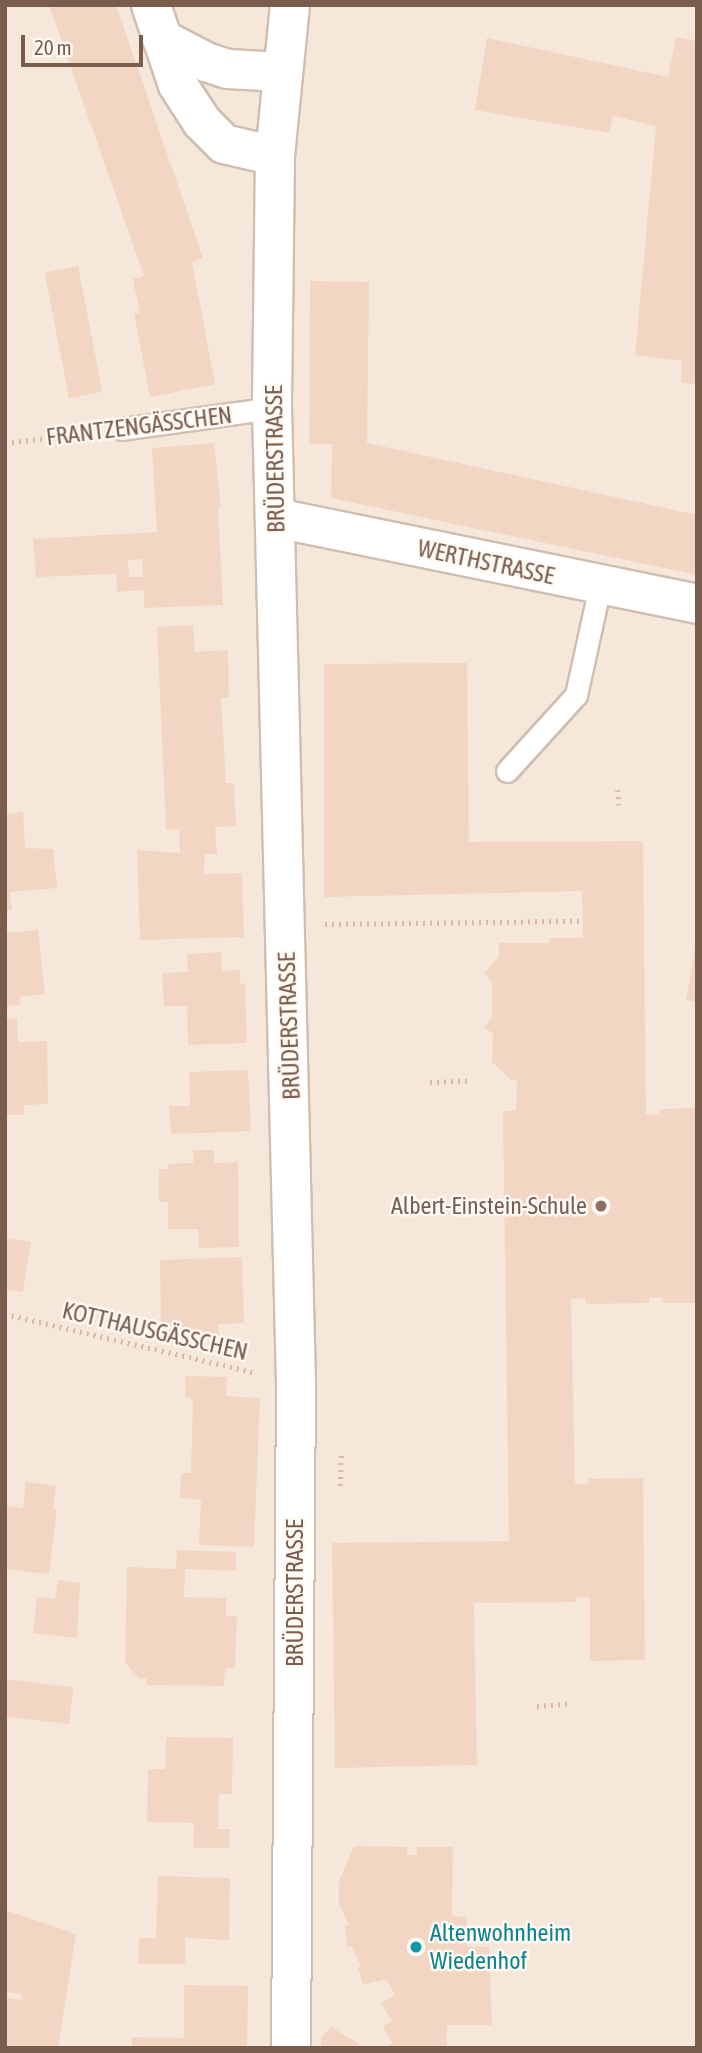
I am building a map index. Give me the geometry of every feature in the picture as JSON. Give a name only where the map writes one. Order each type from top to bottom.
[{"type":"street","name":"BRÜDERSTRASSE","points":[[290,5],[275,156],[272,408],[296,1382],[291,2048]]},
{"type":"street","points":[[157,22],[205,62],[228,69],[282,72]]},
{"type":"street","points":[[157,22],[178,85],[202,122],[224,144],[275,156]]},
{"type":"street","name":"WERTHSTRASSE","points":[[276,518],[697,604]]},
{"type":"lane","name":"FRANTZENGÄSSCHEN","points":[[122,429],[272,408]]},
{"type":"lane","points":[[507,771],[576,695],[600,586]]},
{"type":"path","name":"FRANTZENGÄSSCHEN","points":[[5,443],[122,429]]},
{"type":"path","points":[[618,790],[619,805]]},
{"type":"path","points":[[285,924],[583,921]]},
{"type":"path","points":[[430,1082],[467,1081]]},
{"type":"path","name":"KOTTHAUSGÄSSCHEN","points":[[5,1314],[296,1382]]},
{"type":"path","points":[[340,1486],[341,1452]]},
{"type":"path","points":[[537,1706],[568,1704]]},
{"type":"shaded area","points":[[5,5],[697,5],[697,2048],[5,2048]]},
{"type":"building","points":[[49,5],[116,5],[203,258],[192,262],[215,384],[150,397],[134,313],[140,313],[133,279],[144,276]]},
{"type":"building","points":[[676,37],[697,41],[697,384],[681,383],[682,361],[635,355],[656,126],[613,116],[609,133],[475,110],[487,38],[668,77]]},
{"type":"building","points":[[78,266],[102,392],[69,398],[45,272]]},
{"type":"building","points":[[310,281],[369,282],[367,443],[697,515],[697,575],[331,498],[332,444],[309,444]]},
{"type":"building","points":[[214,443],[221,507],[218,507],[223,605],[144,608],[144,590],[117,592],[116,574],[36,577],[33,539],[157,532],[152,448]],"holes":[[[142,559],[143,577],[129,577],[128,560]]]},
{"type":"building","points":[[193,625],[195,652],[228,650],[229,697],[221,698],[226,783],[234,783],[236,826],[215,827],[217,854],[205,854],[204,874],[242,873],[244,937],[140,940],[137,850],[180,853],[179,829],[166,830],[157,627]]},
{"type":"building","name":"Albert-Einstein-Schule","points":[[467,663],[469,842],[643,841],[646,1114],[659,1115],[660,1109],[697,1108],[697,1303],[663,1303],[662,1298],[649,1297],[649,1303],[586,1304],[585,1298],[571,1299],[575,1484],[589,1483],[588,1479],[643,1478],[645,1660],[590,1661],[590,1598],[577,1597],[576,1602],[474,1603],[477,1765],[335,1768],[332,1543],[509,1541],[503,1111],[516,1111],[517,1080],[511,1080],[492,1062],[493,1034],[484,1027],[492,1018],[492,982],[484,973],[499,957],[499,943],[549,943],[550,938],[583,938],[582,891],[324,897],[324,664]]},
{"type":"building","points":[[23,812],[25,848],[53,849],[57,888],[10,892],[12,910],[5,911],[5,814]]},
{"type":"building","points":[[38,930],[45,994],[19,997],[21,1005],[5,1006],[5,933]]},
{"type":"building","points":[[697,949],[697,1002],[686,1000]]},
{"type":"building","points":[[221,952],[222,971],[240,970],[240,984],[245,983],[247,1043],[188,1045],[187,1006],[164,1006],[162,973],[188,972],[187,954]]},
{"type":"building","points":[[17,1018],[18,1042],[47,1041],[48,1104],[24,1105],[24,1115],[5,1115],[5,1019]]},
{"type":"building","points":[[248,1070],[251,1131],[171,1134],[169,1106],[190,1106],[189,1072]]},
{"type":"building","points":[[193,1150],[214,1150],[214,1163],[238,1162],[239,1247],[199,1248],[198,1229],[168,1229],[168,1202],[159,1202],[159,1169],[168,1169],[167,1164],[193,1163]]},
{"type":"building","points":[[5,1238],[31,1242],[23,1292],[5,1289]]},
{"type":"building","points":[[242,1257],[244,1323],[218,1324],[219,1336],[182,1337],[182,1326],[161,1326],[160,1260]]},
{"type":"building","points":[[185,1376],[227,1377],[226,1396],[260,1398],[254,1547],[199,1545],[201,1500],[180,1498],[181,1473],[191,1473],[193,1399],[185,1397]]},
{"type":"building","points":[[26,1482],[56,1486],[53,1509],[57,1509],[49,1574],[5,1569],[5,1506],[23,1508]]},
{"type":"building","points":[[177,1550],[236,1552],[236,1571],[185,1569],[184,1597],[226,1598],[226,1616],[237,1616],[235,1668],[225,1668],[224,1686],[147,1685],[146,1678],[140,1679],[125,1663],[127,1567],[176,1569]]},
{"type":"building","points":[[58,1580],[80,1583],[77,1638],[33,1633],[37,1597],[55,1599]]},
{"type":"building","points":[[5,1679],[73,1687],[69,1724],[5,1716]]},
{"type":"building","points":[[166,1737],[233,1738],[232,1794],[219,1794],[218,1829],[230,1829],[229,1848],[193,1848],[194,1823],[147,1822],[148,1769],[165,1769]]},
{"type":"building","name":"Altenwohnheim Wiedenhof","points":[[354,1846],[407,1847],[407,1855],[417,1855],[417,1847],[453,1847],[452,1916],[467,1917],[467,1946],[489,1947],[492,2025],[447,2025],[447,2048],[384,2048],[392,2043],[383,2026],[392,2021],[381,2003],[395,1995],[386,1979],[363,1985],[358,1967],[361,1967],[351,1946],[347,1947],[345,1925],[349,1925],[339,1904],[339,1881]]},
{"type":"building","points":[[158,1876],[230,1878],[229,1940],[185,1938],[185,1964],[138,1964],[139,1938],[156,1938]]},
{"type":"building","points":[[5,1910],[76,1934],[58,2048],[5,2048],[5,1997],[21,2000],[22,1994],[5,1992]]},
{"type":"building","points":[[184,1985],[248,1986],[247,2048],[132,2048],[132,2037],[184,2038]]},
{"type":"building","points":[[331,2027],[359,2044],[359,2048],[321,2048],[321,2038]]},
{"type":"place","name":"Albert-Einstein-Schule","points":[[601,1206]]},
{"type":"place","name":"Altenwohnheim Wiedenhof","points":[[416,1947]]}]
